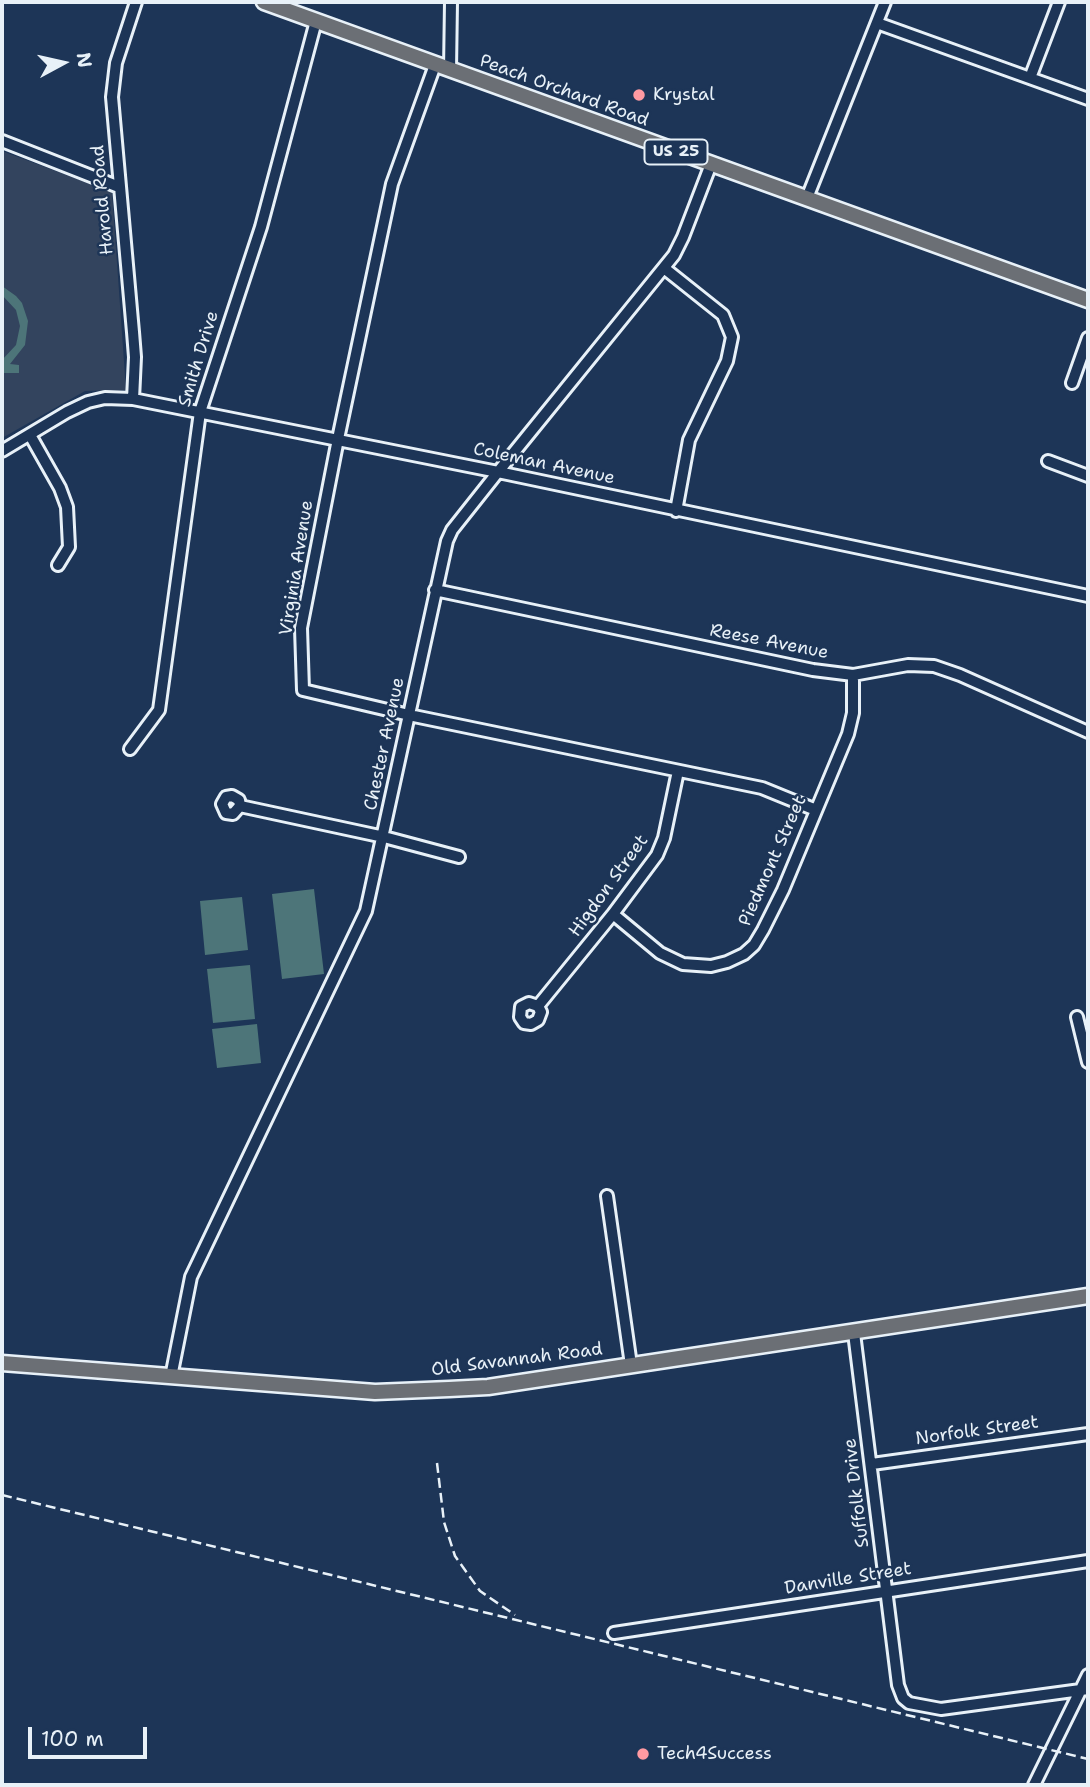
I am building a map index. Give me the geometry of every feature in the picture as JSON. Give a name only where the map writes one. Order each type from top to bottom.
[{"type":"main road","name":"Peach Orchard Road","points":[[264,2],[1088,300]]},
{"type":"main road","name":"Old Savannah Road","points":[[2,1363],[350,1390],[415,1391],[488,1387],[1088,1296]]},
{"type":"street","name":"Harold Road","points":[[133,399],[135,358],[113,108],[114,79],[120,47],[136,2]]},
{"type":"street","points":[[450,70],[451,2]]},
{"type":"street","points":[[807,198],[885,2]]},
{"type":"street","points":[[1030,78],[1059,2]]},
{"type":"street","name":"Smith Drive","points":[[130,749],[159,710],[200,412],[261,227],[316,21]]},
{"type":"street","points":[[877,23],[1088,99]]},
{"type":"street","name":"Virginia Avenue","points":[[435,65],[392,184],[338,439],[301,628],[303,690],[410,715],[762,788],[816,810]]},
{"type":"street","points":[[2,141],[119,187]]},
{"type":"street","name":"Chester Avenue","points":[[171,1377],[191,1277],[366,912],[444,548],[452,530],[664,268],[683,237],[712,164]]},
{"type":"street","points":[[664,268],[723,315],[732,337],[727,361],[689,440],[676,511]]},
{"type":"street","points":[[1072,383],[1088,338]]},
{"type":"street","name":"Coleman Avenue","points":[[2,452],[88,402],[105,398],[133,399],[498,472],[1088,596]]},
{"type":"street","points":[[30,435],[60,488],[67,507],[69,547],[58,565]]},
{"type":"street","points":[[1048,461],[1088,476]]},
{"type":"street","name":"Reese Avenue","points":[[435,590],[813,670],[853,675],[908,665],[934,666],[1088,732]]},
{"type":"street","name":"Piedmont Street","points":[[613,914],[660,953],[683,964],[711,965],[744,954],[763,930],[851,726],[853,675]]},
{"type":"street","name":"Higdon Street","points":[[538,1006],[613,914],[661,847],[678,771]]},
{"type":"street","points":[[240,806],[384,837],[459,857]]},
{"type":"street","points":[[1077,1017],[1088,1062]]},
{"type":"street","points":[[607,1196],[631,1365]]},
{"type":"street","name":"Suffolk Drive","points":[[855,1333],[899,1691],[909,1703],[941,1709],[1085,1689]]},
{"type":"street","name":"Norfolk Street","points":[[872,1464],[1088,1434]]},
{"type":"street","name":"Danville Street","points":[[614,1633],[1088,1561]]},
{"type":"street","points":[[1034,1785],[1085,1689],[1088,1675]]},
{"type":"shaded area","points":[[2,151],[112,192],[126,390],[85,391],[2,438]]},
{"type":"green space","points":[[2,286],[22,303],[28,321],[25,345],[10,364],[19,365],[19,373],[2,373],[2,360],[16,345],[20,326],[16,310],[2,295]]},
{"type":"green space","points":[[314,889],[324,974],[282,979],[272,894]]},
{"type":"green space","points":[[242,897],[248,950],[205,955],[200,901]]},
{"type":"green space","points":[[250,965],[255,1019],[213,1023],[207,969]]},
{"type":"green space","points":[[257,1024],[261,1063],[217,1068],[212,1029]]},
{"type":"railway","points":[[437,1463],[444,1522],[455,1556],[480,1591],[515,1615]]},
{"type":"railway","points":[[2,1495],[1088,1759]]},
{"type":"place","name":"Krystal","points":[[639,95]]},
{"type":"place","name":"Tech4Success","points":[[643,1754]]}]
